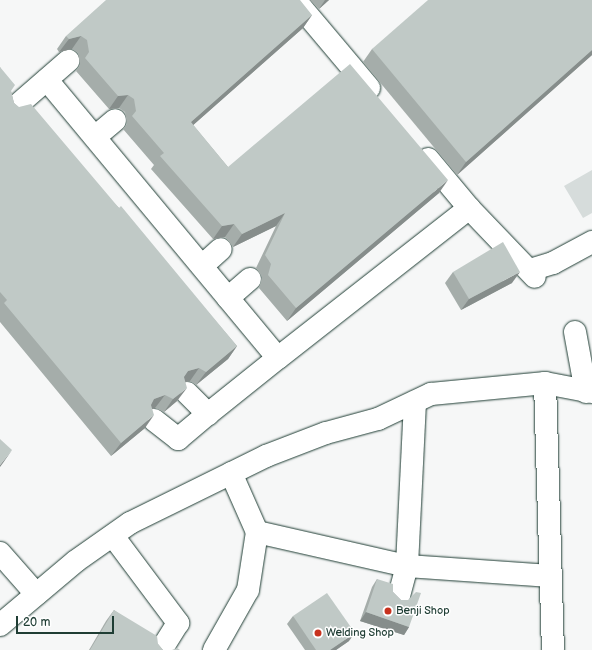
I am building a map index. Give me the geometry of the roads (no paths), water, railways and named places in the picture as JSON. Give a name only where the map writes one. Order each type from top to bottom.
[{"type":"street","points":[[295,0],[377,96]]},
{"type":"street","points":[[14,108],[68,62]]},
{"type":"street","points":[[47,80],[278,358]]},
{"type":"street","points":[[95,137],[115,120]]},
{"type":"street","points":[[417,146],[436,159],[469,208],[533,273],[592,242]]},
{"type":"street","points":[[154,420],[178,439],[278,358],[469,208]]},
{"type":"street","points":[[202,266],[221,249]]},
{"type":"street","points":[[228,298],[250,279]]},
{"type":"street","points":[[0,625],[76,561],[130,523],[266,456],[326,433],[378,419],[431,394],[545,383],[589,392],[575,332]]},
{"type":"street","points":[[545,383],[553,650]]},
{"type":"street","points":[[187,393],[208,414]]},
{"type":"street","points":[[399,596],[407,566],[415,402]]},
{"type":"street","points":[[214,650],[248,590],[257,532],[231,473]]},
{"type":"street","points":[[257,532],[407,566],[551,576]]},
{"type":"street","points":[[113,536],[178,623],[162,650]]},
{"type":"street","points":[[0,553],[36,594]]},
{"type":"place","name":"Benji Shop","points":[[388,611]]},
{"type":"place","name":"Welding Shop","points":[[318,633]]}]
